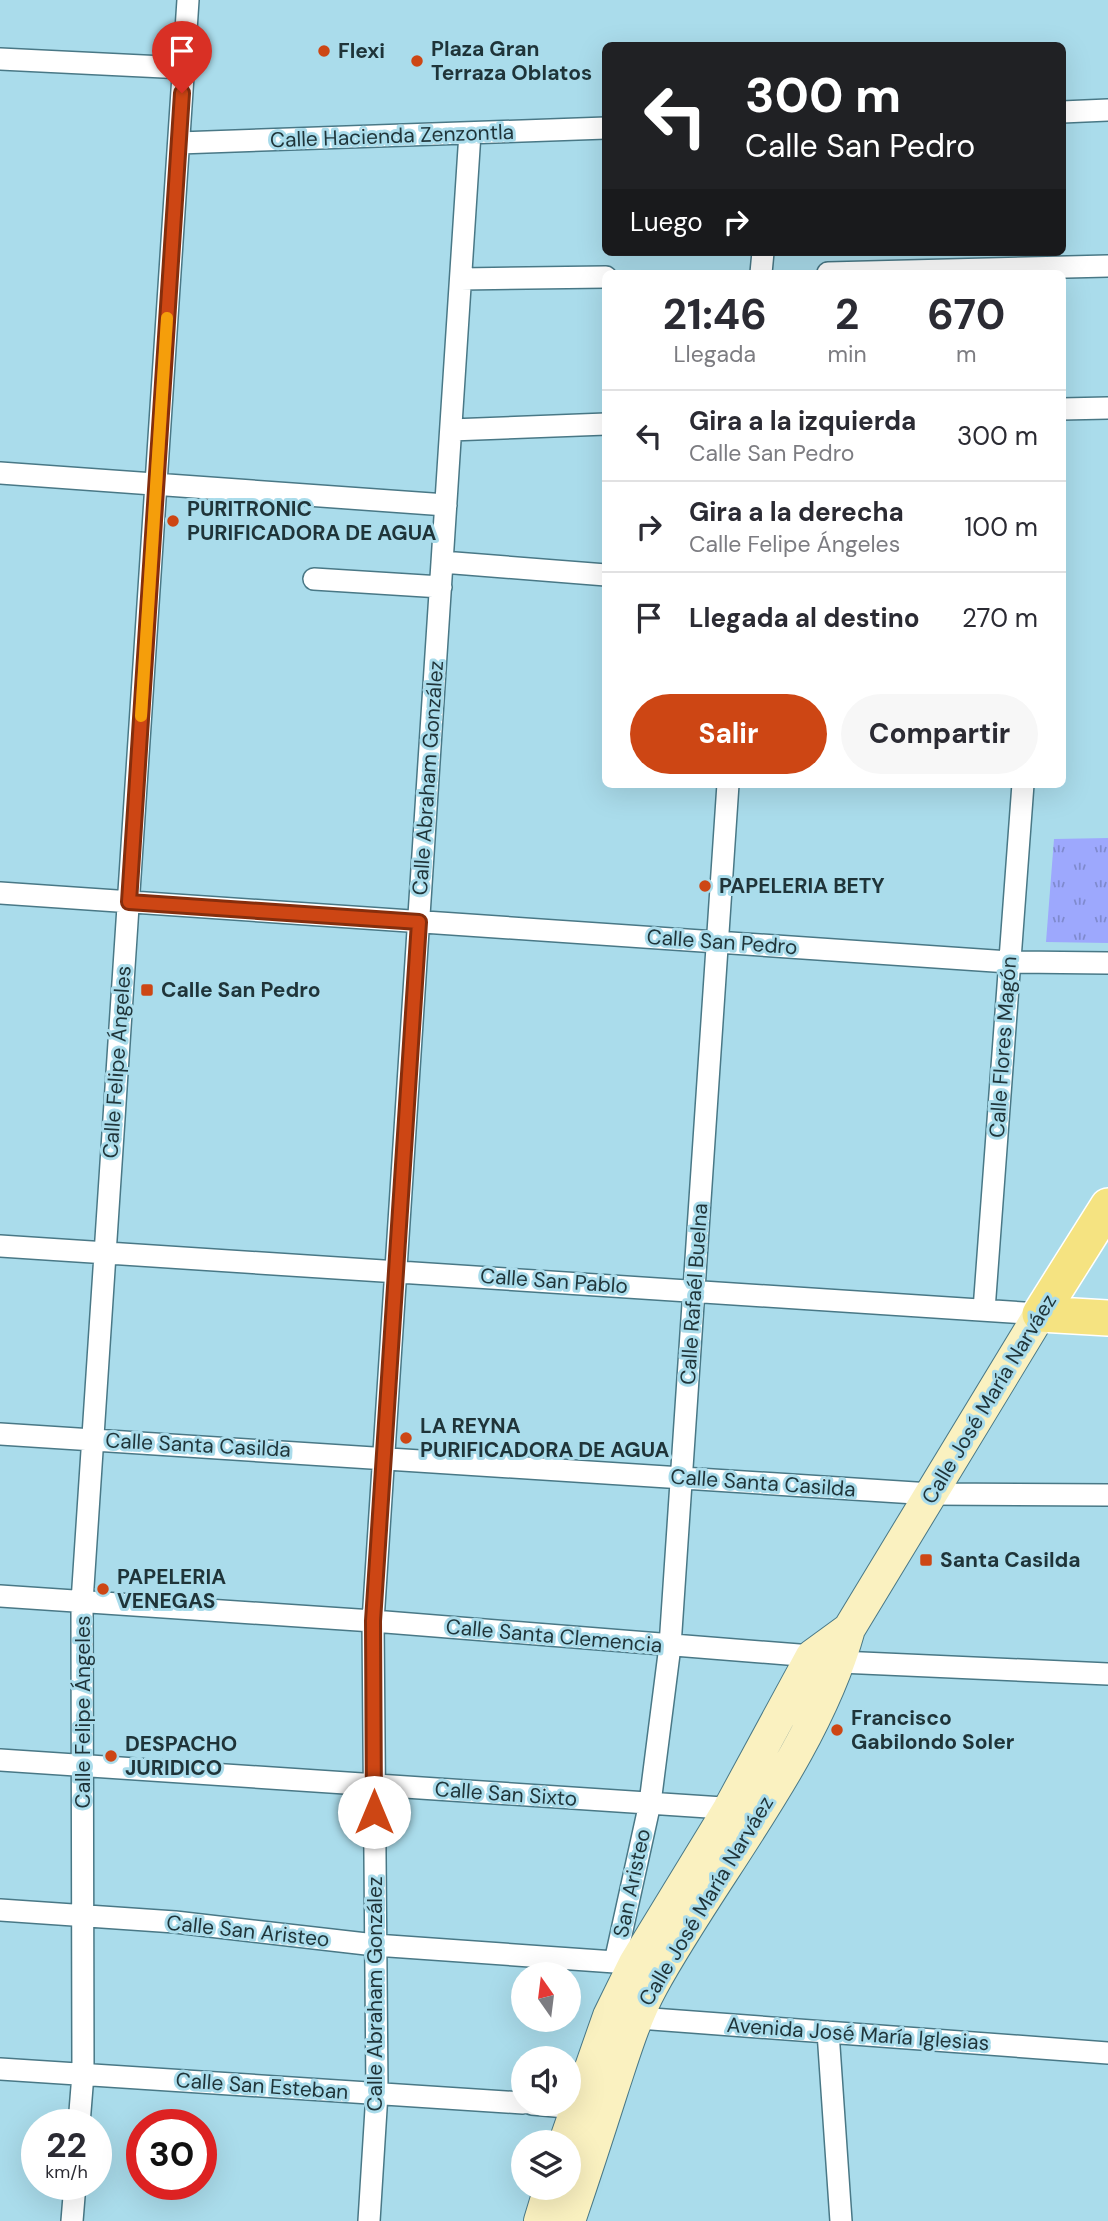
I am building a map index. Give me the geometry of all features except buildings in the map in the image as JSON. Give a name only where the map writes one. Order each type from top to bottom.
[{"type":"main road","name":"Calle José María Narváez","points":[[1040,1314],[1108,1206]]},
{"type":"main road","name":"Calle San Pablo","points":[[1040,1314],[1108,1318]]},
{"type":"street","name":"Calle Felipe Ángeles","points":[[80,2109],[83,2074],[82,1602],[188,0]]},
{"type":"street","points":[[0,59],[184,68]]},
{"type":"street","points":[[1066,111],[1108,110]]},
{"type":"street","name":"Calle Hacienda Zenzontla","points":[[179,143],[602,128]]},
{"type":"street","name":"Calle Abraham González","points":[[369,2221],[377,2093],[373,1621],[470,133]]},
{"type":"street","points":[[933,270],[1108,265]]},
{"type":"street","points":[[461,279],[602,277]]},
{"type":"street","points":[[1066,409],[1108,408]]},
{"type":"street","points":[[451,430],[602,424]]},
{"type":"street","points":[[0,473],[446,505]]},
{"type":"street","points":[[442,562],[602,575]]},
{"type":"street","points":[[314,579],[441,587]]},
{"type":"street","name":"Calle Rafaél Buelna","points":[[650,1803],[670,1646],[728,788]]},
{"type":"street","name":"Calle Flores Magón","points":[[984,1310],[1023,788]]},
{"type":"street","name":"Calle San Pedro","points":[[0,893],[1009,962],[1108,963]]},
{"type":"street","name":"Calle San Pablo","points":[[0,1246],[1040,1314]]},
{"type":"street","name":"Calle José María Narváez","points":[[569,2221],[590,2109],[622,2017],[634,1970],[729,1809],[826,1659],[849,1629],[1040,1314]]},
{"type":"street","name":"Calle Santa Casilda","points":[[0,1434],[384,1456],[932,1493],[1108,1496]]},
{"type":"street","name":"Calle Santa Clemencia","points":[[0,1597],[373,1621],[826,1659],[1108,1674]]},
{"type":"street","name":"Calle José María Narváez","points":[[634,1970],[761,1811],[820,1705],[826,1659]]},
{"type":"street","name":"Calle San Sixto","points":[[0,1760],[761,1811]]},
{"type":"street","name":"San Aristeo","points":[[634,1970],[650,1803]]},
{"type":"street","name":"Calle San Aristeo","points":[[0,1910],[175,1922],[634,1970]]},
{"type":"street","name":"Avenida José María Iglesias","points":[[622,2017],[1108,2053]]},
{"type":"street","points":[[828,2032],[841,2221]]},
{"type":"street","name":"Calle San Esteban","points":[[0,2069],[511,2102]]},
{"type":"street","points":[[581,2108],[590,2109]]},
{"type":"street","name":"Calle José María Narváez","points":[[574,2130],[590,2109]]},
{"type":"street","points":[[72,2221],[74,2200]]},
{"type":"street","points":[[540,2221],[546,2200]]},
{"type":"green space","points":[[1108,838],[1108,943],[1046,942],[1054,839]]},
{"type":"slow traffic","points":[[141,716],[167,318]]},
{"type":"place","name":"Flexi","points":[[324,51]]},
{"type":"place","name":"Plaza Gran Terraza Oblatos","points":[[417,61]]},
{"type":"place","name":"PURITRONIC PURIFICADORA DE AGUA","points":[[173,521]]},
{"type":"place","name":"PAPELERIA BETY","points":[[705,886]]},
{"type":"place","name":"Calle San Pedro","points":[[147,990]]},
{"type":"place","name":"LA REYNA PURIFICADORA DE AGUA","points":[[406,1438]]},
{"type":"place","name":"Santa Casilda","points":[[926,1560]]},
{"type":"place","name":"PAPELERIA VENEGAS","points":[[103,1589]]},
{"type":"place","name":"Francisco Gabilondo Soler","points":[[837,1730]]},
{"type":"place","name":"DESPACHO JURIDICO","points":[[111,1756]]},
{"type":"route","points":[[182,93],[129,902],[419,922],[373,1621],[374,1812]]}]
